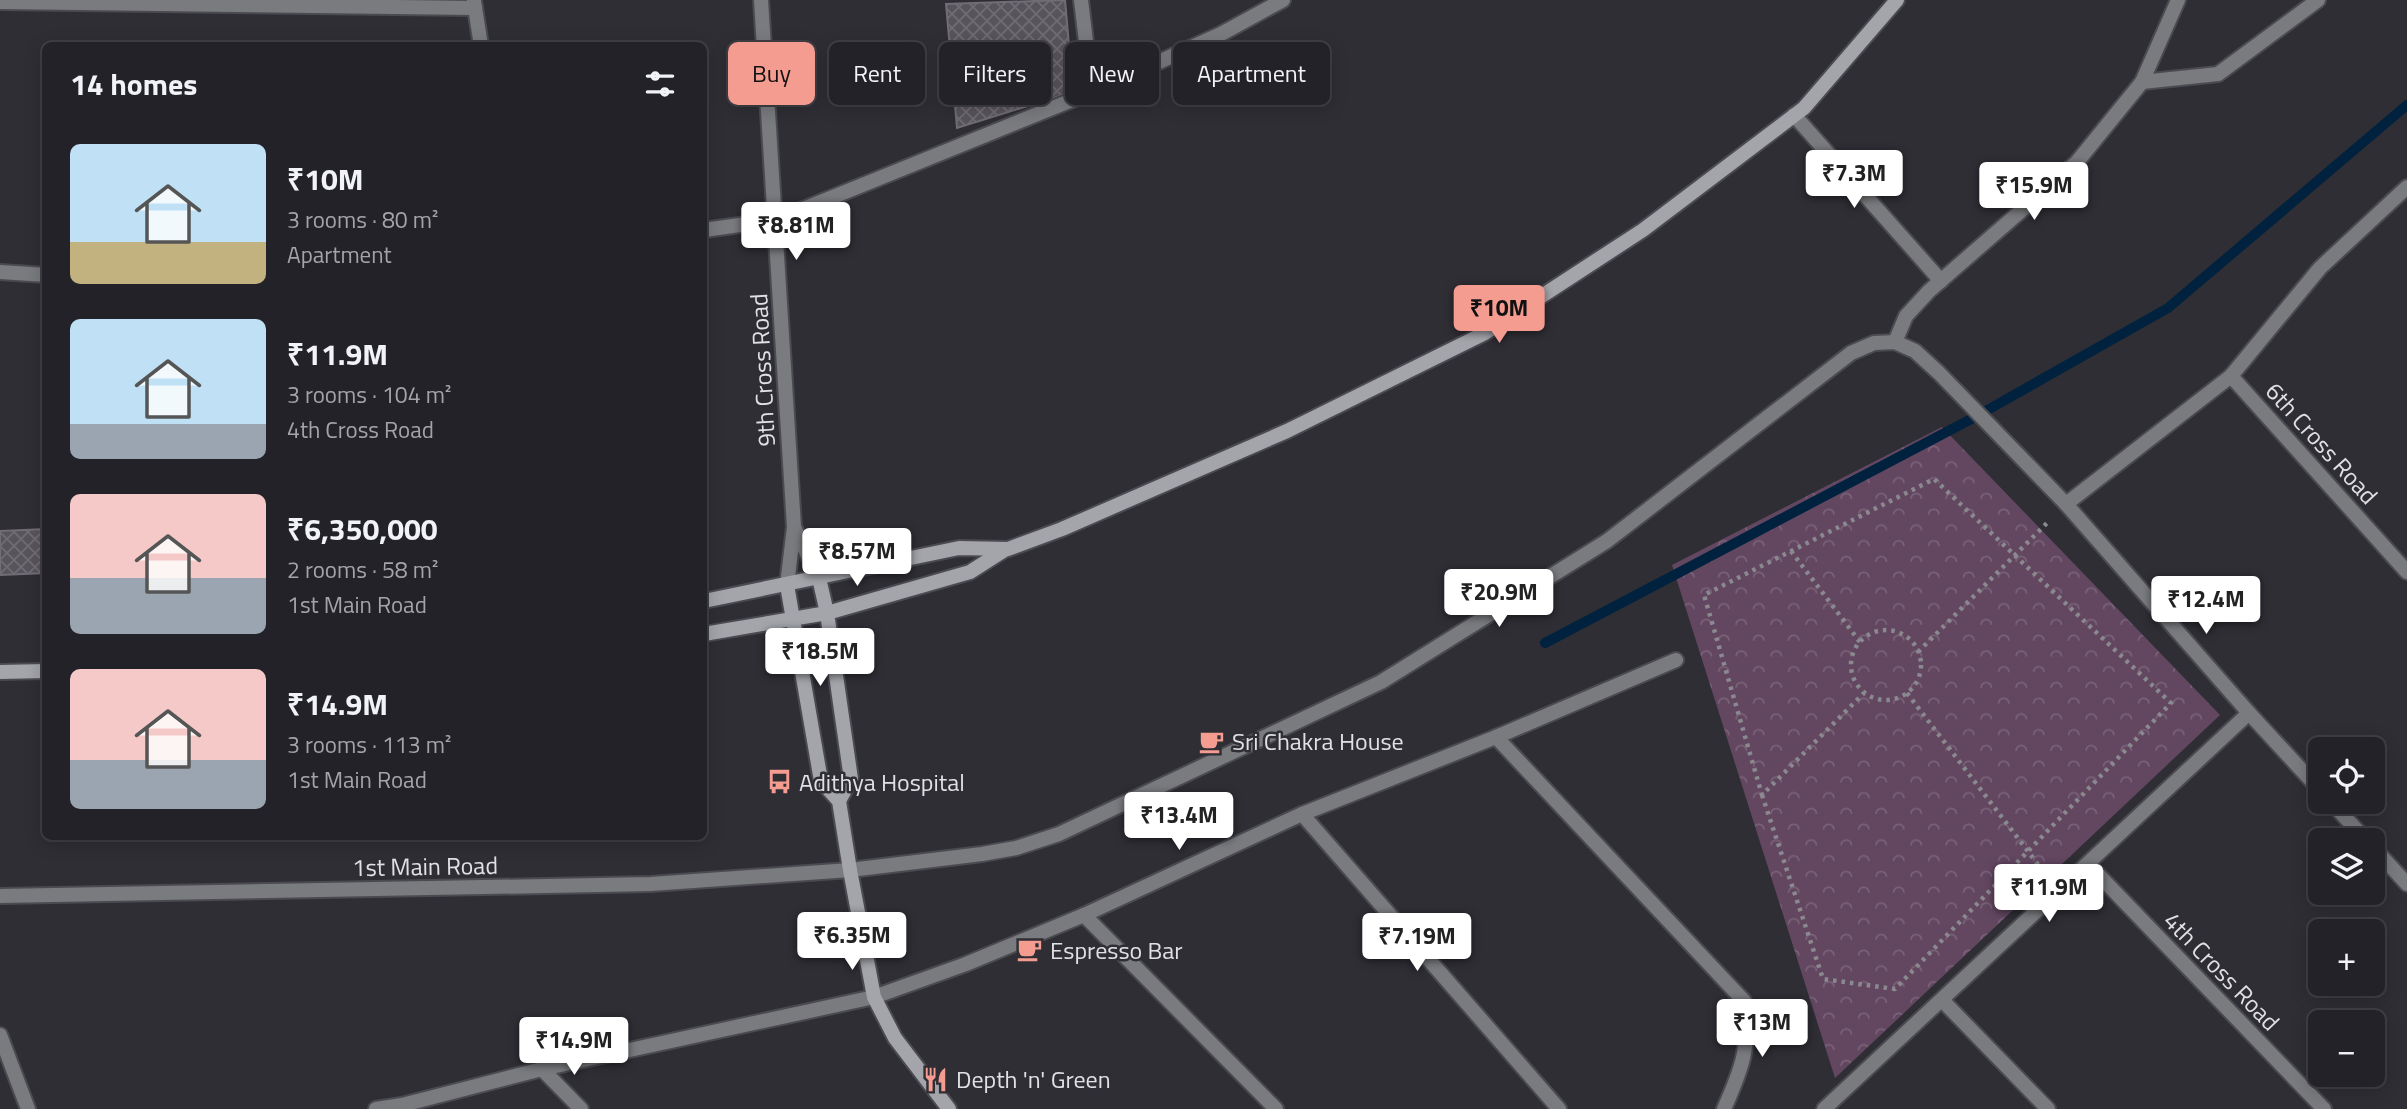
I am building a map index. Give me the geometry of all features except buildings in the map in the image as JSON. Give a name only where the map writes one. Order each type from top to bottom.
[{"type":"main road","points":[[707,634],[827,613],[970,572],[1008,549],[1287,431],[1485,332],[1643,230],[1804,108],[1897,0]]},
{"type":"main road","points":[[707,600],[958,548],[1008,549]]},
{"type":"main road","points":[[819,578],[827,613],[851,779],[839,801]]},
{"type":"main road","points":[[787,585],[821,781],[839,801],[874,997],[895,1038],[949,1109]]},
{"type":"main road","points":[[0,672],[42,671]]},
{"type":"street","name":"9th Cross Road","points":[[761,0],[794,527]]},
{"type":"street","points":[[1080,0],[1085,42]]},
{"type":"street","points":[[1159,62],[1221,34],[1283,0]]},
{"type":"street","points":[[2178,0],[2143,82],[2077,162],[1941,281],[1906,316],[1895,342],[1915,351],[1939,373],[2066,504],[2308,777]]},
{"type":"street","points":[[2143,82],[2218,74],[2318,0]]},
{"type":"street","points":[[0,2],[475,4],[480,42]]},
{"type":"street","points":[[707,230],[776,220],[1065,103]]},
{"type":"street","points":[[1794,115],[1941,281]]},
{"type":"street","points":[[2066,504],[2231,376],[2320,268],[2407,187]]},
{"type":"street","points":[[0,272],[42,275]]},
{"type":"street","name":"1st Main Road","points":[[0,896],[651,884],[850,870],[982,855],[1016,848],[1059,834],[1381,682],[1607,541],[1851,353],[1874,342],[1895,342]]},
{"type":"street","name":"6th Cross Road","points":[[2231,376],[2407,572]]},
{"type":"street","points":[[794,527],[819,578]]},
{"type":"street","points":[[787,585],[794,527]]},
{"type":"street","points":[[376,1109],[402,1105],[542,1069],[874,997],[967,964],[1084,915],[1302,814],[1496,737],[1676,660]]},
{"type":"street","points":[[1824,1109],[2249,713]]},
{"type":"street","points":[[1496,737],[1744,1000],[1748,1030],[1745,1056],[1724,1109]]},
{"type":"street","points":[[1302,814],[1559,1109]]},
{"type":"street","points":[[2342,814],[2355,828]]},
{"type":"street","points":[[2385,860],[2407,884]]},
{"type":"street","name":"4th Cross Road","points":[[2088,864],[2324,1109]]},
{"type":"street","points":[[1084,915],[1276,1109]]},
{"type":"street","points":[[1942,1000],[2048,1109]]},
{"type":"street","points":[[0,1035],[28,1109]]},
{"type":"street","points":[[542,1069],[581,1109]]},
{"type":"path","points":[[1934,479],[2171,703],[1895,989],[1823,979],[1762,794],[1704,595],[1791,551],[1934,479]]},
{"type":"path","points":[[1919,652],[2066,504]]},
{"type":"path","points":[[1791,551],[1860,642]]},
{"type":"path","points":[[1892,631],[1903,635],[1919,652],[1922,663],[1915,685],[1898,698],[1874,698],[1856,685],[1852,674],[1853,655],[1860,642],[1869,635],[1892,631]]},
{"type":"path","points":[[1762,794],[1864,693]]},
{"type":"path","points":[[1907,693],[2058,891]]},
{"type":"green space","points":[[1942,427],[2220,715],[1835,1078],[1672,565]]},
{"type":"waterway","points":[[1545,643],[1975,417],[2168,308],[2407,105]]},
{"type":"place","name":"Sri Chakra House","points":[[1212,741]]},
{"type":"place","name":"Adithya Hospital","points":[[779,782]]},
{"type":"place","name":"Espresso Bar","points":[[1030,950]]},
{"type":"place","name":"Depth 'n' Green","points":[[936,1079]]}]
